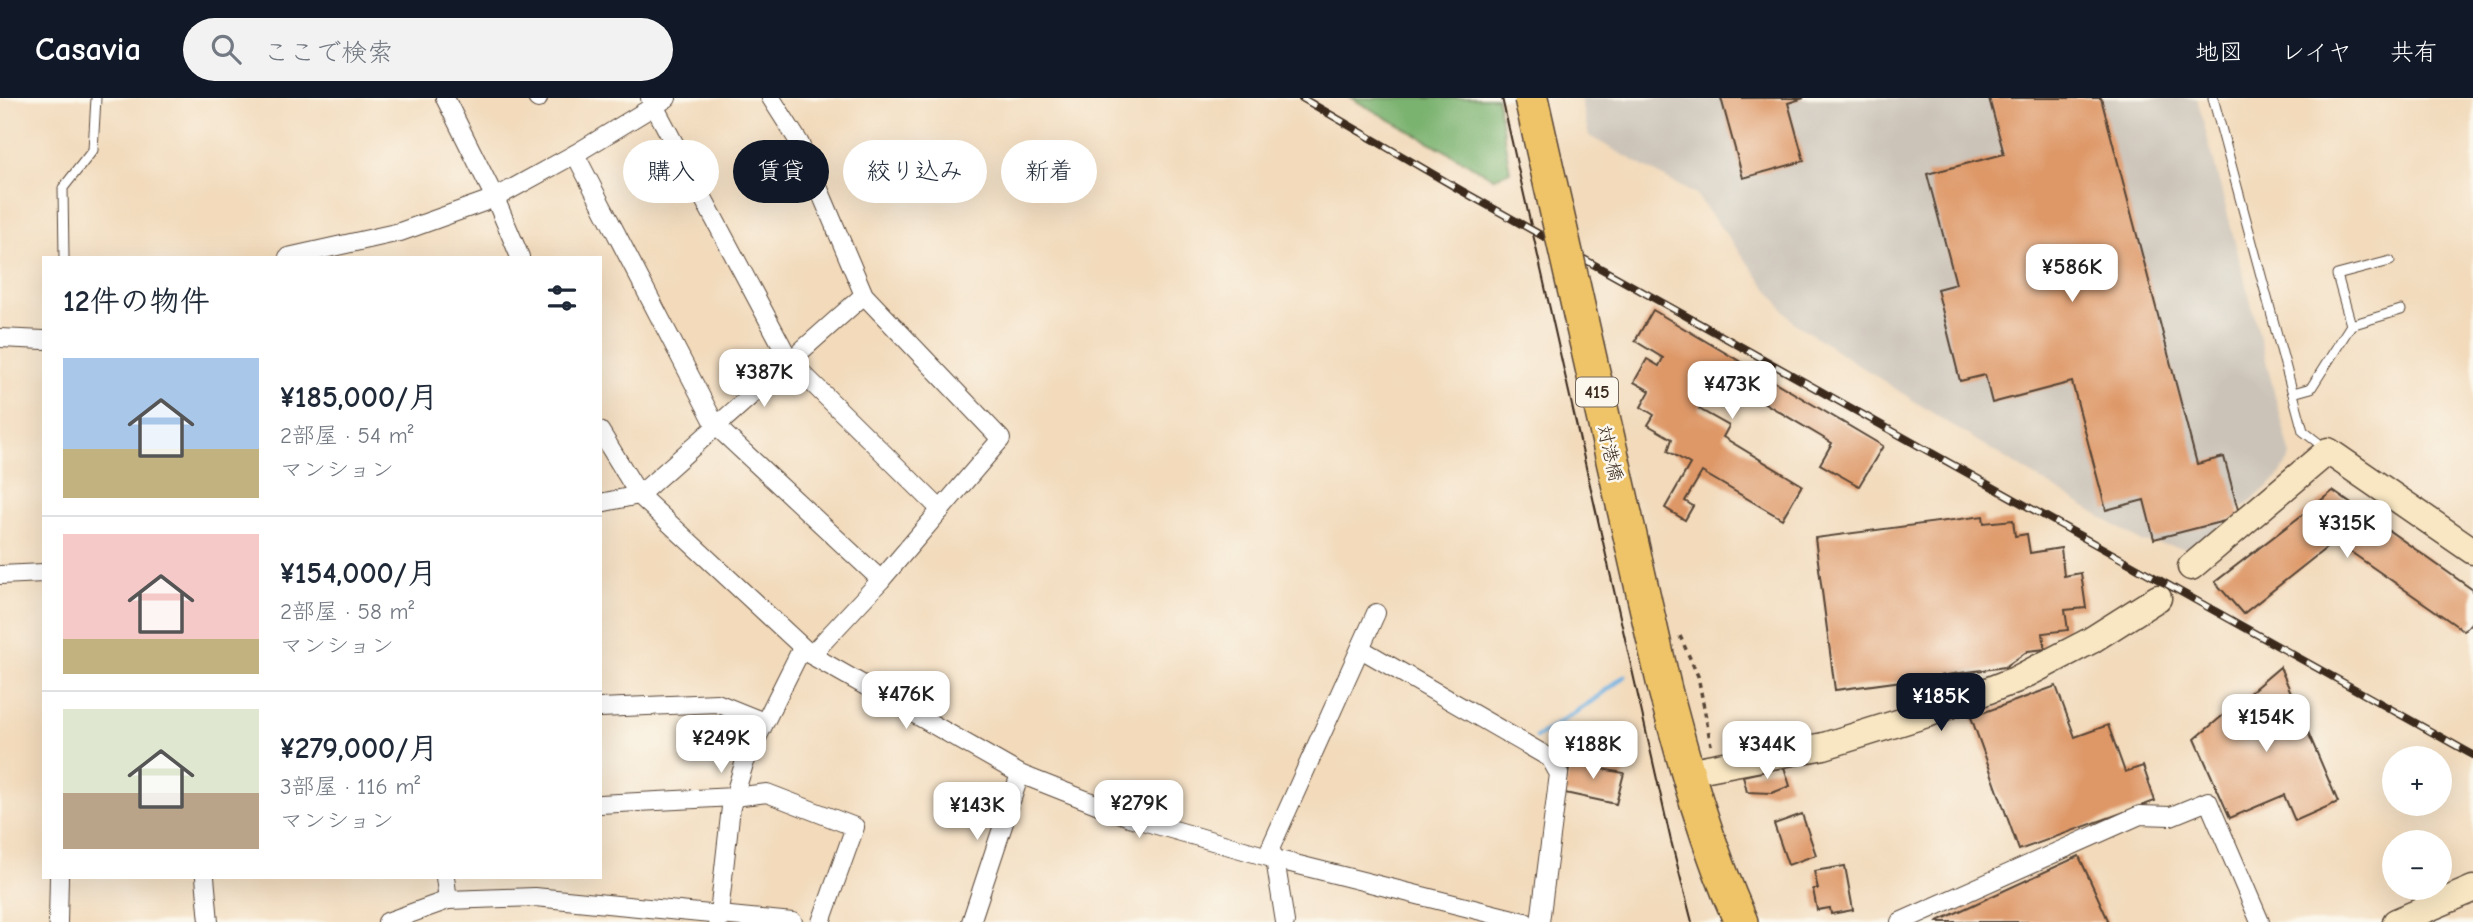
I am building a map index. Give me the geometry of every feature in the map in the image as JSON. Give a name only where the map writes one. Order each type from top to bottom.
[{"type":"highway","name":"対港橋","points":[[1531,98],[1664,686],[1700,769]]},
{"type":"highway","name":"415","points":[[1700,769],[1717,867],[1741,922]]},
{"type":"street","points":[[444,98],[495,198],[520,256]]},
{"type":"street","points":[[717,918],[734,797],[744,764],[764,722],[806,652],[881,580],[1001,439],[864,295],[799,142],[771,98]]},
{"type":"street","points":[[292,256],[400,232],[495,198],[575,154],[657,101],[790,361],[941,510]]},
{"type":"street","points":[[575,154],[716,426],[881,580]]},
{"type":"street","points":[[602,503],[639,495],[864,295]]},
{"type":"street","points":[[0,338],[42,340]]},
{"type":"street","points":[[602,433],[639,495],[806,652],[1020,774],[1129,817],[1275,859],[1525,922]]},
{"type":"street","points":[[2191,567],[2328,451],[2473,551]]},
{"type":"street","points":[[0,575],[42,573]]},
{"type":"street","points":[[1700,769],[1824,746],[1930,713],[2015,680],[2090,641],[2158,598]]},
{"type":"street","points":[[1285,922],[1275,859],[1270,849],[1376,614]]},
{"type":"street","points":[[1362,649],[1550,758],[1559,775],[1540,922]]},
{"type":"street","points":[[602,708],[717,703],[764,722]]},
{"type":"street","points":[[971,922],[1020,774]]},
{"type":"street","points":[[602,804],[767,793],[855,827],[821,922]]},
{"type":"street","points":[[1900,922],[2140,815],[2171,816],[2208,801],[2260,922]]},
{"type":"street","points":[[58,922],[59,879]]},
{"type":"street","points":[[205,879],[209,922]]},
{"type":"street","points":[[445,879],[448,900]]},
{"type":"street","points":[[2396,922],[2473,889]]},
{"type":"street","points":[[387,922],[448,900],[535,897],[717,918],[793,922]]},
{"type":"lane","points":[[64,256],[63,188],[93,150],[96,98]]},
{"type":"lane","points":[[2213,98],[2303,431],[2328,451]]},
{"type":"lane","points":[[2351,325],[2337,275],[2390,261]]},
{"type":"lane","points":[[2293,393],[2311,388],[2351,325],[2401,310]]},
{"type":"path","points":[[1680,636],[1698,676],[1700,769]]},
{"type":"shaded area","points":[[1580,98],[2197,98],[2291,456],[2279,477],[2194,549],[2142,542],[1948,423],[1793,322],[1696,195],[1589,136]]},
{"type":"green space","points":[[1351,98],[1497,98],[1510,171],[1494,178]]},
{"type":"building","points":[[1721,98],[1804,98],[1788,103],[1804,161],[1743,178]]},
{"type":"building","points":[[1989,98],[2101,98],[2197,464],[2224,457],[2240,517],[2154,539],[2144,500],[2106,510],[2072,382],[1992,403],[1985,375],[1960,381],[1937,289],[1956,284],[1927,174],[2004,154]]},
{"type":"building","points":[[1653,310],[1883,446],[1859,486],[1820,464],[1832,443],[1719,376],[1699,409],[1729,426],[1723,437],[1802,485],[1782,519],[1702,472],[1685,501],[1693,506],[1685,520],[1665,508],[1690,464],[1668,451],[1672,439],[1648,425],[1654,415],[1641,407],[1650,391],[1634,382],[1647,359],[1659,366],[1663,358],[1635,341]]},
{"type":"building","points":[[2333,491],[2473,590],[2473,621],[2464,631],[2335,541],[2243,614],[2215,582]]},
{"type":"building","points":[[1983,516],[1984,523],[2013,520],[2015,536],[2027,534],[2030,553],[2061,548],[2064,576],[2081,573],[2086,608],[2065,610],[2068,630],[2043,633],[2045,649],[2028,651],[2005,667],[1835,690],[1815,538]]},
{"type":"building","points":[[2280,667],[2338,802],[2295,821],[2284,795],[2230,818],[2195,739]]},
{"type":"building","points":[[2056,686],[2075,737],[2108,725],[2125,772],[2143,766],[2155,801],[2019,850],[1971,717]]},
{"type":"building","points":[[1571,756],[1597,761],[1596,768],[1624,773],[1616,804],[1565,793]]},
{"type":"building","points":[[1784,767],[1790,786],[1772,793],[1747,792],[1743,776]]},
{"type":"building","points":[[1802,814],[1816,855],[1788,865],[1774,824]]},
{"type":"building","points":[[2079,856],[2109,922],[1936,922]]},
{"type":"building","points":[[1845,866],[1853,910],[1831,914],[1830,908],[1817,910],[1813,889],[1818,889],[1814,871]]},
{"type":"waterway","points":[[1537,737],[1625,676]]},
{"type":"tram line","points":[[1502,98],[1671,841],[1692,922]]},
{"type":"railway","points":[[1302,98],[1462,191],[2473,755]]}]
